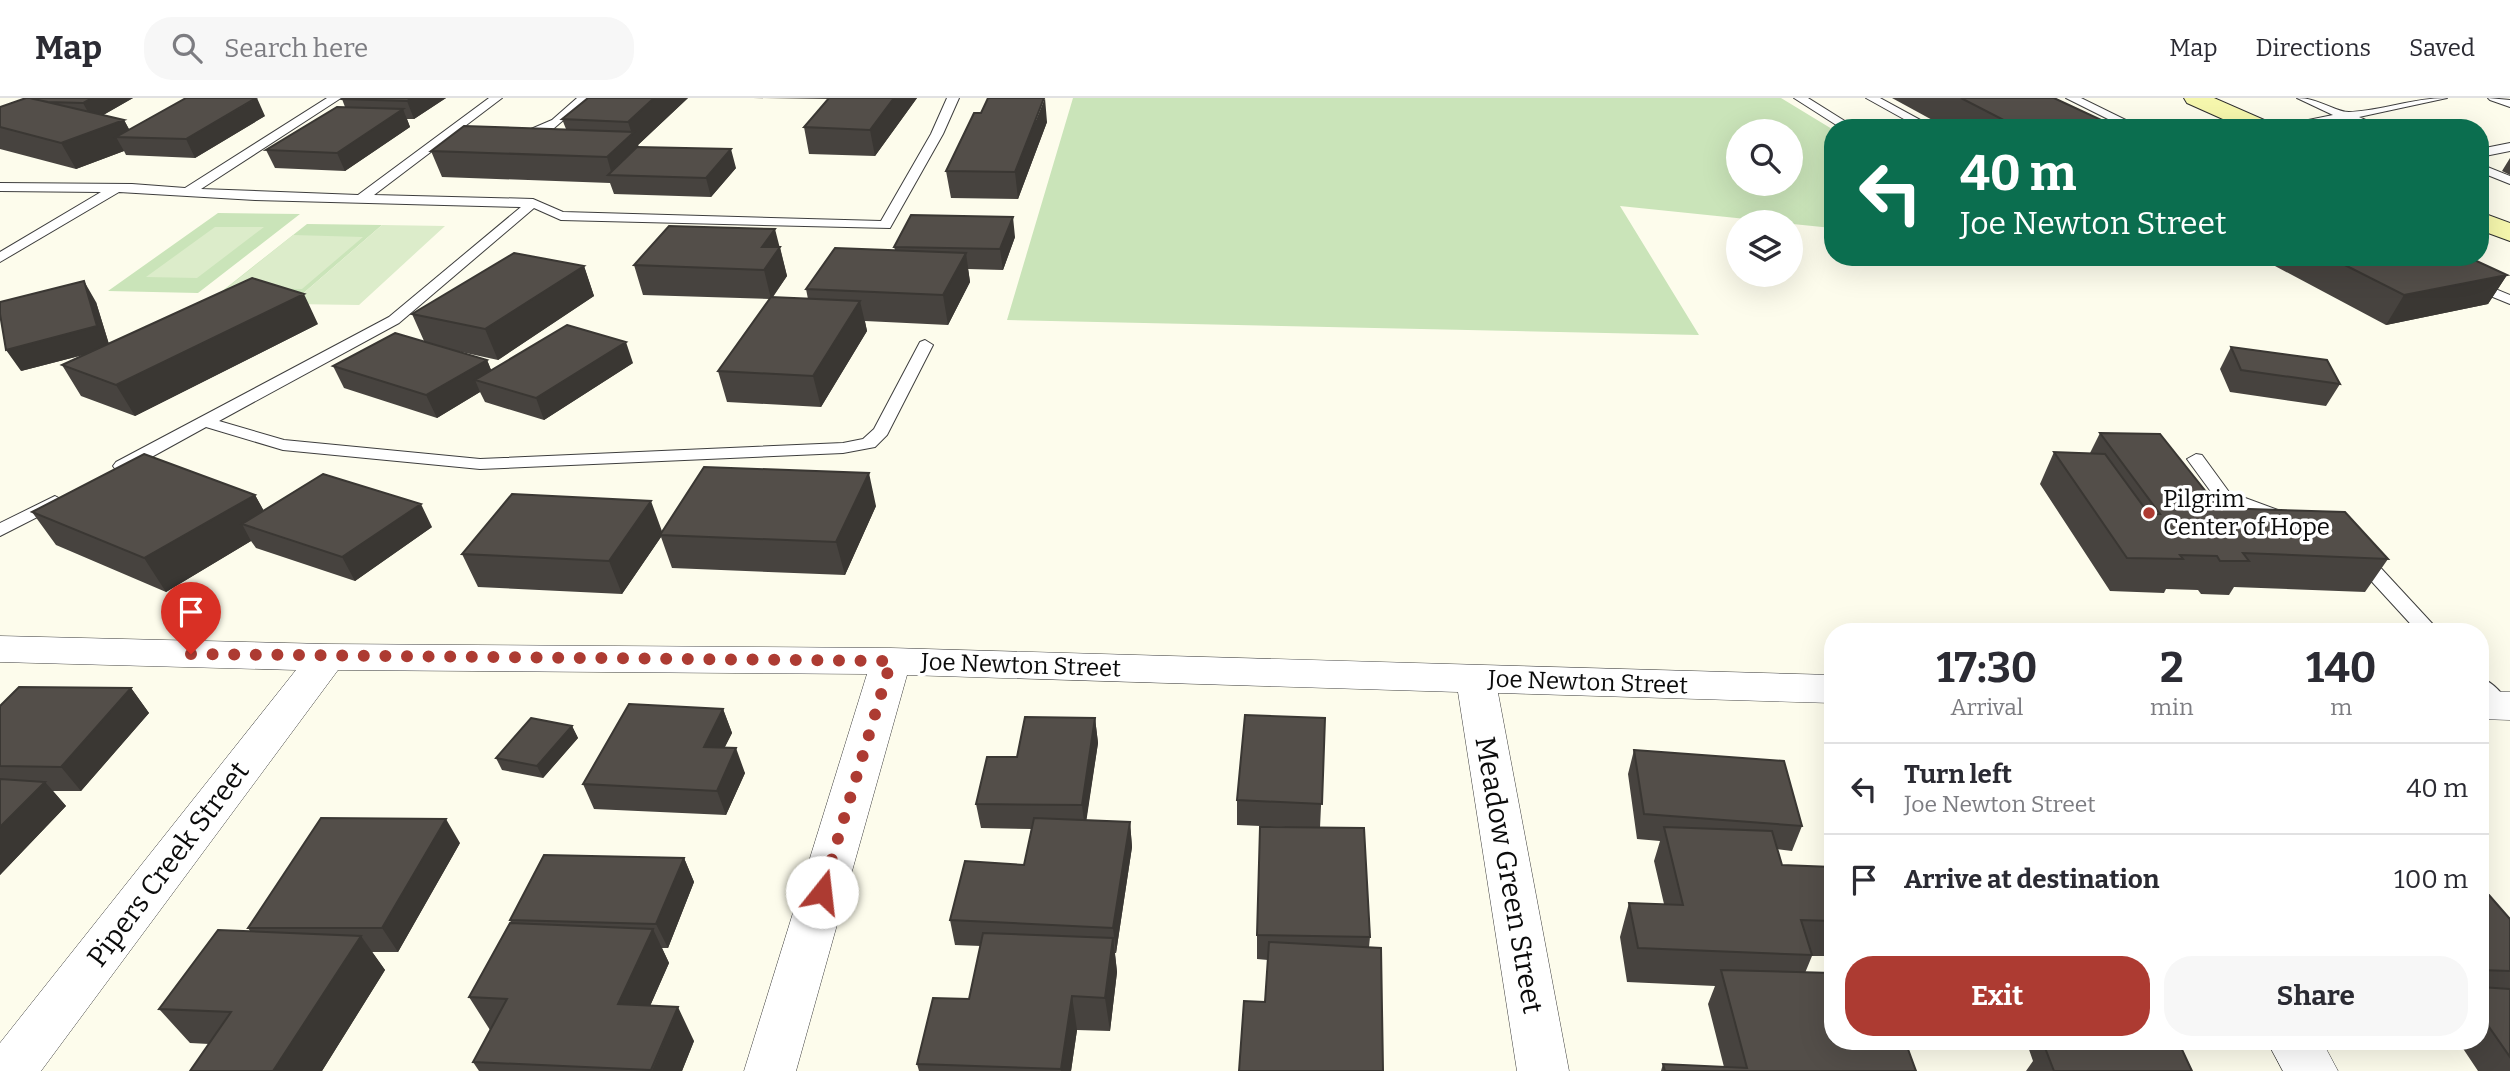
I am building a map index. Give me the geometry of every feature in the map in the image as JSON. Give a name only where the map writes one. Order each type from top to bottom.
[{"type":"main road","points":[[2194,98],[2242,119]]},
{"type":"main road","points":[[2489,224],[2510,233]]},
{"type":"street","name":"Joe Newton Street","points":[[0,649],[327,657],[891,661],[1824,689]]},
{"type":"street","name":"Pipers Creek Street","points":[[10,1071],[327,657]]},
{"type":"street","points":[[769,1071],[891,661]]},
{"type":"street","name":"Meadow Green Street","points":[[1476,679],[1543,1071]]},
{"type":"street","points":[[2299,1050],[2312,1071]]},
{"type":"lane","points":[[187,192],[335,98]]},
{"type":"lane","points":[[362,198],[496,98]]},
{"type":"lane","points":[[509,135],[544,130],[561,121],[583,98]]},
{"type":"lane","points":[[0,187],[116,188],[533,203],[561,216],[885,225],[937,134],[953,98]]},
{"type":"lane","points":[[1800,98],[1835,119]]},
{"type":"lane","points":[[1872,98],[1912,119]]},
{"type":"lane","points":[[2072,98],[2117,119]]},
{"type":"lane","points":[[2303,98],[2354,119]]},
{"type":"lane","points":[[2328,119],[2441,98]]},
{"type":"lane","points":[[2494,98],[2510,104]]},
{"type":"lane","points":[[449,134],[472,134]]},
{"type":"lane","points":[[2489,152],[2510,148]]},
{"type":"lane","points":[[2489,172],[2510,180]]},
{"type":"lane","points":[[0,258],[116,188]]},
{"type":"lane","points":[[109,473],[394,320],[533,203]]},
{"type":"lane","points":[[2463,279],[2510,300]]},
{"type":"lane","points":[[206,422],[283,445],[480,464],[844,448],[869,443],[881,431],[925,345]]},
{"type":"lane","points":[[2196,459],[2223,496],[2297,524]]},
{"type":"lane","points":[[0,530],[73,491]]},
{"type":"lane","points":[[2346,542],[2422,623]]},
{"type":"green space","points":[[1073,98],[1781,98],[1824,124],[1824,227],[1803,225],[1803,210],[1726,210],[1726,217],[1620,206],[1699,335],[1007,320]]},
{"type":"green space","points":[[218,213],[300,214],[198,293],[108,291]]},
{"type":"green space","points":[[307,224],[382,225],[291,304],[207,303]]},
{"type":"green space","points":[[382,225],[445,226],[359,305],[291,304]]},
{"type":"green space","points":[[215,227],[264,227],[197,278],[146,277]]},
{"type":"green space","points":[[293,235],[363,237],[302,289],[227,288]]},
{"type":"building","points":[[26,98],[124,120],[61,143],[0,127],[0,107]]},
{"type":"building","points":[[34,98],[92,98],[83,103],[48,102]]},
{"type":"building","points":[[186,98],[256,98],[186,139],[116,137]]},
{"type":"building","points":[[343,98],[412,98],[407,101]]},
{"type":"building","points":[[588,98],[654,98],[628,122],[562,119]]},
{"type":"building","points":[[829,98],[894,98],[870,130],[804,127]]},
{"type":"building","points":[[988,98],[1044,98],[1015,172],[946,171],[974,113],[981,113]]},
{"type":"building","points":[[1961,98],[2054,98],[2099,119],[2002,119]]},
{"type":"building","points":[[337,107],[403,109],[337,153],[266,150]]},
{"type":"building","points":[[464,126],[634,132],[607,157],[431,151]]},
{"type":"building","points":[[637,147],[731,149],[706,178],[608,175]]},
{"type":"building","points":[[911,215],[1013,217],[1000,249],[894,247]]},
{"type":"building","points":[[669,226],[775,229],[762,247],[780,247],[764,270],[634,265]]},
{"type":"building","points":[[835,248],[966,253],[943,295],[806,289]]},
{"type":"building","points":[[514,253],[584,266],[485,329],[412,314]]},
{"type":"building","points":[[2347,266],[2488,266],[2507,275],[2404,295]]},
{"type":"building","points":[[252,278],[304,294],[116,385],[62,365]]},
{"type":"building","points":[[84,281],[97,326],[6,350],[0,302]]},
{"type":"building","points":[[771,297],[860,301],[813,376],[718,371]]},
{"type":"building","points":[[567,325],[626,342],[536,398],[475,380]]},
{"type":"building","points":[[395,333],[487,360],[426,395],[333,366]]},
{"type":"building","points":[[2231,347],[2327,360],[2340,384],[2241,370]]},
{"type":"building","points":[[2100,433],[2160,434],[2219,508],[2345,512],[2388,559],[2243,553],[2249,561],[2220,561],[2217,556],[2180,555],[2183,559],[2127,558],[2054,452],[2105,454],[2149,514],[2160,514]]},
{"type":"building","points":[[144,454],[255,495],[144,558],[32,512]]},
{"type":"building","points":[[704,467],[869,473],[836,542],[660,535]]},
{"type":"building","points":[[323,474],[421,504],[342,557],[242,524]]},
{"type":"building","points":[[512,494],[651,501],[609,561],[462,554]]},
{"type":"building","points":[[19,687],[131,688],[61,767],[0,766],[0,706]]},
{"type":"building","points":[[629,704],[723,709],[704,747],[736,748],[717,791],[583,784]]},
{"type":"building","points":[[1245,715],[1325,718],[1322,804],[1237,800]]},
{"type":"building","points":[[1025,717],[1095,718],[1082,805],[976,804],[987,757],[1017,757]]},
{"type":"building","points":[[531,718],[572,726],[537,766],[496,758]]},
{"type":"building","points":[[1634,750],[1784,761],[1802,826],[1644,814]]},
{"type":"building","points":[[0,779],[45,782],[0,827]]},
{"type":"building","points":[[321,818],[446,819],[382,928],[248,928]]},
{"type":"building","points":[[1034,818],[1130,822],[1113,928],[950,920],[965,861],[1024,865]]},
{"type":"building","points":[[1260,827],[1364,828],[1370,937],[1257,935]]},
{"type":"building","points":[[1664,827],[1772,831],[1782,865],[1824,867],[1824,921],[1801,920],[1812,955],[1638,948],[1629,903],[1683,905]]},
{"type":"building","points":[[544,855],[684,858],[656,924],[510,920]]},
{"type":"building","points":[[2489,895],[2510,919],[2510,971],[2489,970]]},
{"type":"building","points":[[510,923],[653,929],[618,1004],[678,1007],[651,1070],[473,1062],[507,999],[469,997]]},
{"type":"building","points":[[218,930],[361,936],[273,1071],[190,1071],[231,1012],[159,1009]]},
{"type":"building","points":[[983,933],[1113,938],[1105,998],[1072,996],[1061,1069],[917,1064],[933,998],[969,999]]},
{"type":"building","points":[[1269,942],[1381,948],[1383,1071],[1239,1071],[1244,1001],[1265,1002]]},
{"type":"building","points":[[1721,970],[1824,973],[1824,1050],[1908,1050],[1916,1071],[1665,1071],[1663,1064],[1747,1068]]},
{"type":"building","points":[[2489,988],[2510,989],[2510,1057],[2489,1027]]},
{"type":"building","points":[[2046,1050],[2182,1050],[2192,1071],[2054,1071]]},
{"type":"place","name":"Pilgrim Center of Hope","points":[[2149,513]]},
{"type":"route","points":[[191,654],[891,661],[822,892]]}]
